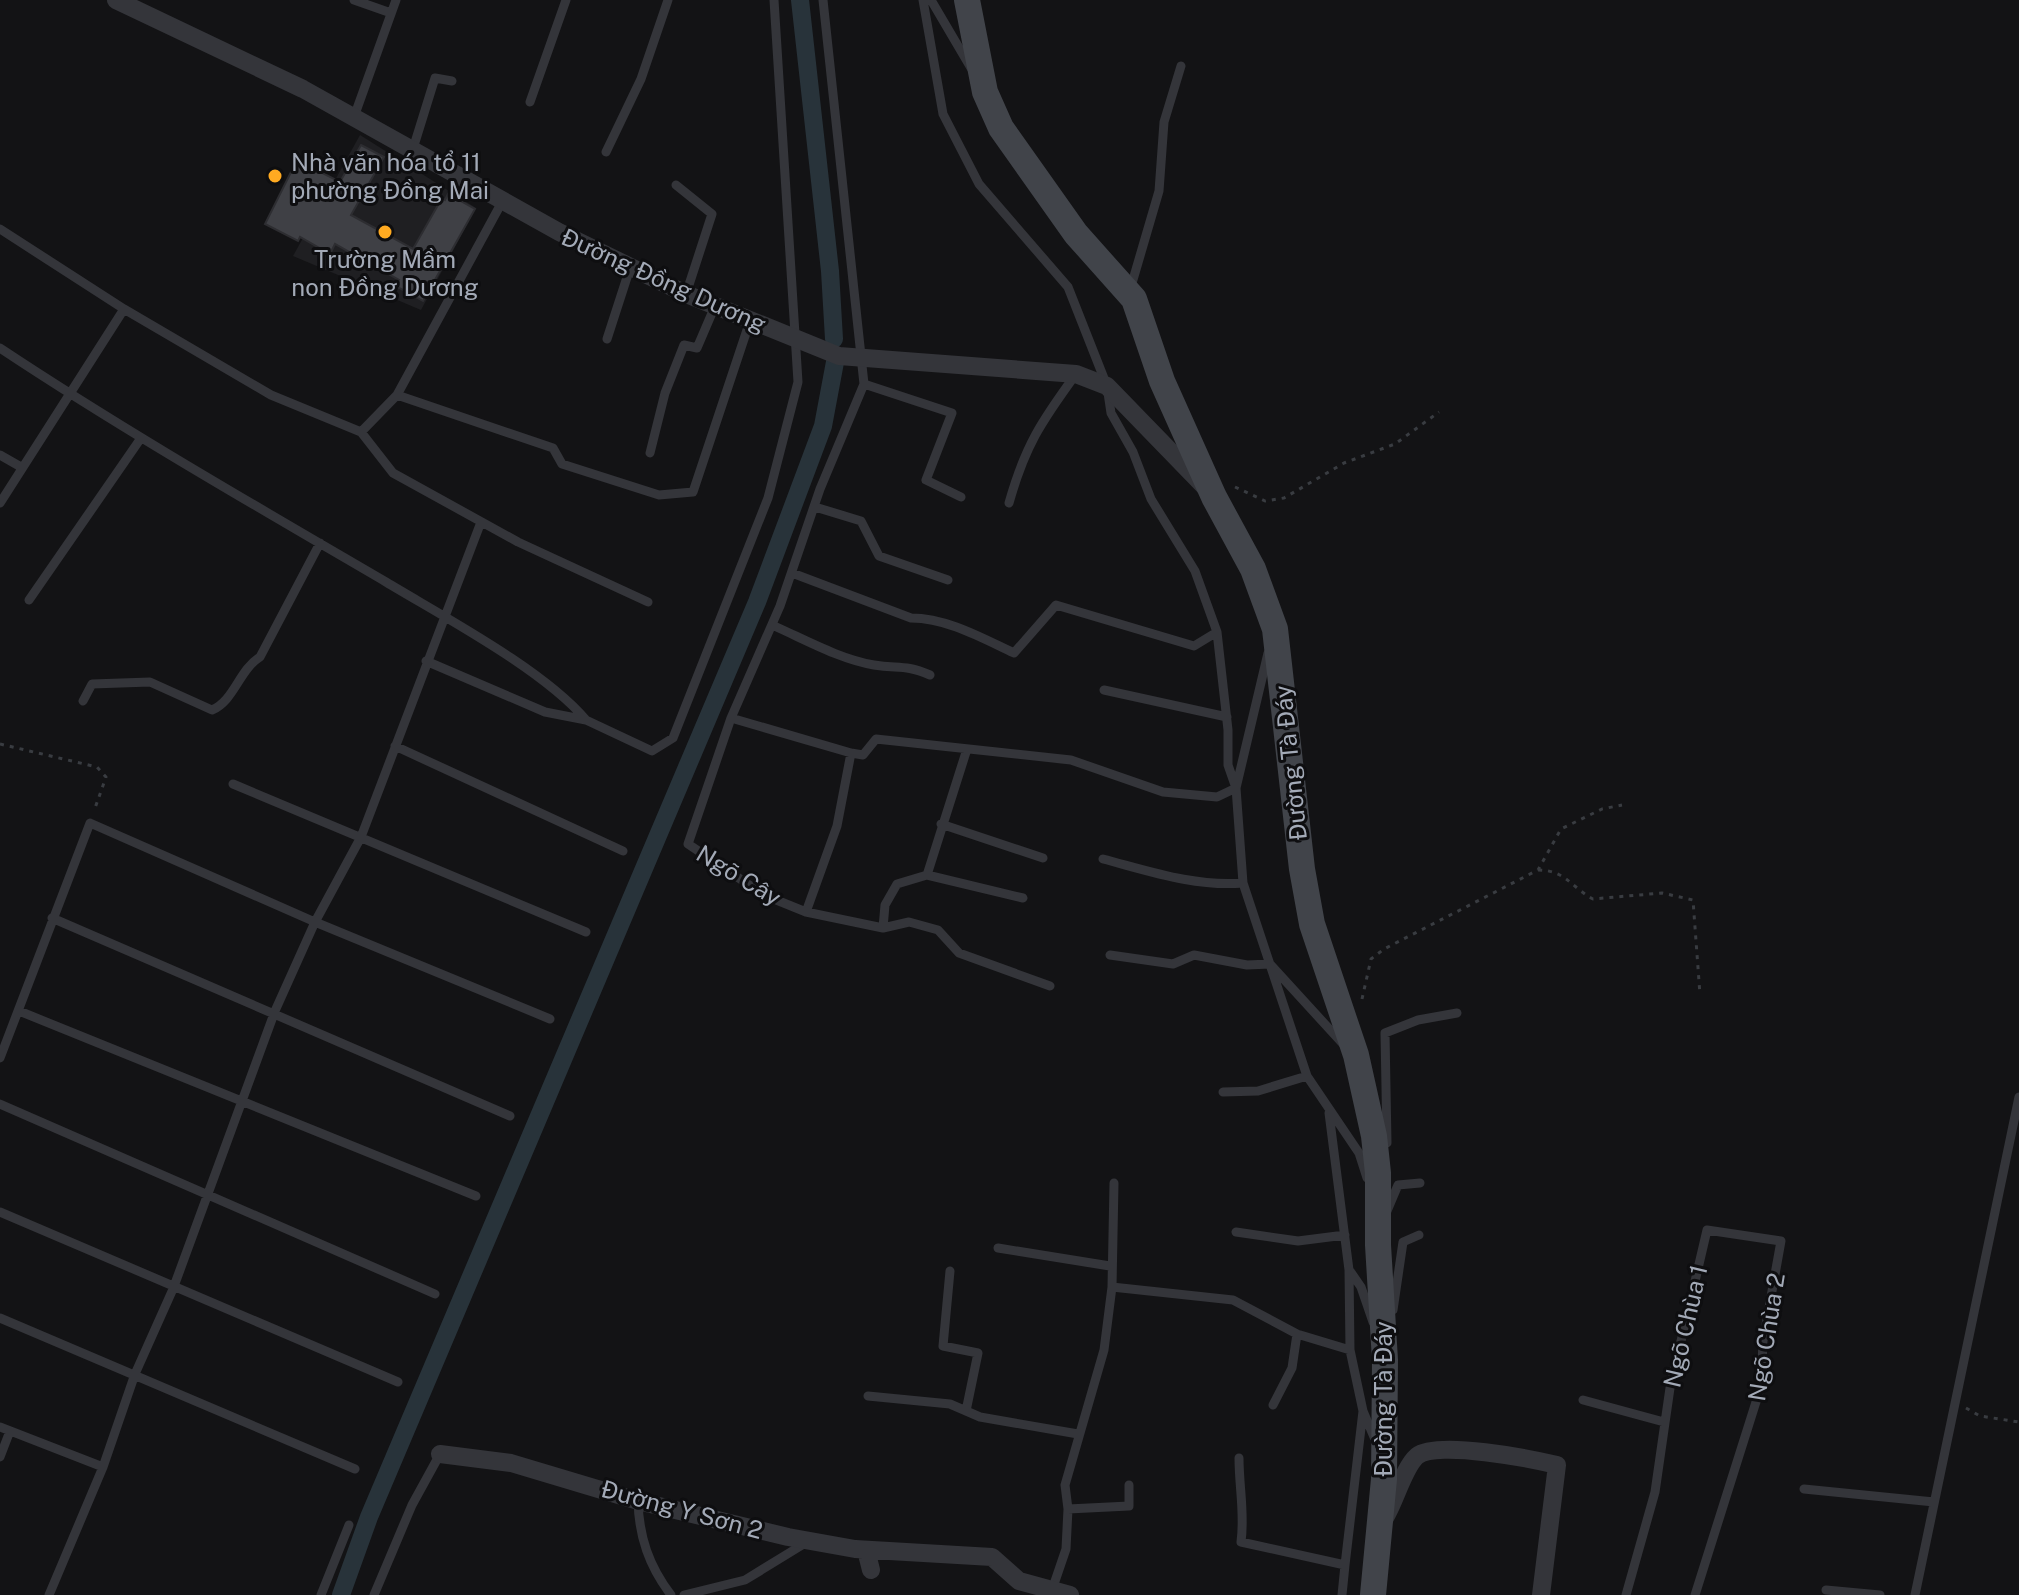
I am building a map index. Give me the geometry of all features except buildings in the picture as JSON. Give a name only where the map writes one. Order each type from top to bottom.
[{"type":"street","name":"Đường Đồng Dương","points":[[116,0],[212,43],[354,118],[502,202],[630,268],[795,339],[839,356],[864,360],[1076,374],[1107,386],[1220,488]]},
{"type":"street","name":"Đường Tà Đáy","points":[[967,0],[985,92],[1001,128],[1076,234],[1129,293],[1162,381],[1220,488],[1275,629],[1302,869],[1312,924],[1356,1055],[1374,1136],[1385,1354],[1384,1479],[1373,1595]]},
{"type":"street","points":[[1386,1595],[1378,1530],[1392,1508],[1411,1464],[1427,1452],[1508,1453],[1557,1465],[1541,1595]]},
{"type":"street","name":"Đường Y Sơn 2","points":[[440,1454],[511,1463],[638,1501],[809,1540],[866,1550],[992,1557],[1021,1589],[1061,1593]]},
{"type":"street","points":[[866,1550],[871,1570]]},
{"type":"lane","points":[[354,0],[391,13]]},
{"type":"lane","points":[[354,118],[396,0]]},
{"type":"lane","points":[[530,102],[566,0]]},
{"type":"lane","points":[[606,152],[641,79],[668,0]]},
{"type":"lane","points":[[426,661],[545,712],[586,720],[652,751],[673,738],[768,498],[798,382],[774,0]]},
{"type":"lane","points":[[823,0],[864,360],[864,384],[772,625],[731,718],[863,755],[876,739],[1071,760],[1163,792],[1217,797],[1236,788]]},
{"type":"lane","points":[[923,0],[943,114],[979,184],[1068,287],[1107,386],[1111,413],[1133,452],[1151,499],[1195,571],[1217,632],[1227,717],[1228,765],[1236,788],[1243,883],[1307,1076],[1359,1153],[1369,1182],[1378,1184],[1387,1144],[1385,1033],[1418,1020],[1457,1013]]},
{"type":"lane","points":[[931,0],[985,92]]},
{"type":"lane","points":[[1129,293],[1159,191],[1164,122],[1181,66]]},
{"type":"lane","points":[[412,152],[435,78],[452,81]]},
{"type":"lane","points":[[676,185],[712,214],[686,294]]},
{"type":"lane","points":[[361,432],[397,395],[502,202]]},
{"type":"lane","points":[[0,229],[124,309],[271,395],[361,432],[393,473],[481,522],[648,602]]},
{"type":"lane","points":[[607,339],[630,268]]},
{"type":"lane","points":[[650,453],[665,393],[684,345],[697,348],[715,306]]},
{"type":"lane","points":[[0,503],[124,309]]},
{"type":"lane","points":[[397,395],[553,448],[562,464],[659,495],[693,492],[750,321]]},
{"type":"lane","points":[[0,348],[141,438],[443,616],[567,697],[586,720]]},
{"type":"lane","points":[[1009,503],[1022,457],[1034,431],[1076,374]]},
{"type":"lane","points":[[864,384],[952,413],[926,480],[961,497]]},
{"type":"lane","points":[[29,600],[141,438]]},
{"type":"lane","points":[[0,455],[21,467]]},
{"type":"lane","points":[[815,507],[861,521],[879,556],[948,580]]},
{"type":"lane","points":[[49,1595],[103,1467],[135,1374],[173,1289],[275,1011],[315,922],[361,837],[481,522]]},
{"type":"lane","points":[[83,701],[92,684],[150,682],[212,710],[222,706],[247,665],[260,657],[320,543]]},
{"type":"lane","points":[[792,573],[911,618],[929,618],[1014,653],[1056,605],[1194,646],[1217,632]]},
{"type":"lane","points":[[772,625],[863,662],[906,665],[930,675]]},
{"type":"lane","points":[[1236,788],[1275,629]]},
{"type":"lane","points":[[1104,690],[1227,717]]},
{"type":"lane","name":"Ngõ Cây","points":[[731,718],[688,844],[764,895],[806,912],[883,928],[909,922],[938,930],[959,953],[1050,986]]},
{"type":"lane","points":[[395,746],[623,851]]},
{"type":"lane","points":[[927,875],[967,749]]},
{"type":"lane","points":[[806,912],[837,826],[851,753]]},
{"type":"lane","points":[[233,784],[586,932]]},
{"type":"lane","points":[[0,1058],[90,823],[315,922],[550,1019]]},
{"type":"lane","points":[[941,824],[1043,858]]},
{"type":"lane","points":[[1103,859],[1181,880],[1218,885],[1243,883]]},
{"type":"lane","points":[[883,928],[885,905],[897,884],[927,875],[1023,898]]},
{"type":"lane","points":[[52,918],[275,1011],[510,1116]]},
{"type":"lane","points":[[1110,955],[1173,964],[1194,955],[1247,965],[1270,964],[1356,1055]]},
{"type":"lane","points":[[19,1011],[476,1196]]},
{"type":"lane","points":[[1223,1092],[1258,1091],[1307,1076]]},
{"type":"lane","points":[[1915,1595],[2019,1097]]},
{"type":"lane","points":[[0,1104],[435,1294]]},
{"type":"lane","points":[[1329,1110],[1349,1270],[1350,1350],[1363,1411],[1384,1479]]},
{"type":"lane","points":[[1061,1593],[1068,1509],[1065,1485],[1104,1350],[1112,1287],[1110,1266],[1114,1183]]},
{"type":"lane","points":[[1378,1245],[1395,1189],[1398,1185],[1420,1183]]},
{"type":"lane","points":[[0,1212],[173,1289],[398,1382]]},
{"type":"lane","name":"Ngõ Chùa 1","points":[[1626,1595],[1655,1492],[1664,1422],[1707,1230]]},
{"type":"lane","name":"Ngõ Chùa 2","points":[[1695,1595],[1761,1386],[1763,1341],[1781,1241],[1707,1230]]},
{"type":"lane","points":[[1236,1232],[1298,1241],[1345,1235]]},
{"type":"lane","points":[[1385,1354],[1403,1242],[1419,1235]]},
{"type":"lane","points":[[998,1248],[1110,1266]]},
{"type":"lane","points":[[1349,1270],[1361,1287],[1385,1354]]},
{"type":"lane","points":[[950,1271],[943,1346],[978,1353],[966,1411]]},
{"type":"lane","points":[[1112,1287],[1233,1300],[1297,1334],[1350,1350]]},
{"type":"lane","points":[[0,1318],[355,1469]]},
{"type":"lane","points":[[1273,1405],[1292,1368],[1297,1334]]},
{"type":"lane","points":[[868,1396],[950,1404],[980,1417],[1078,1434]]},
{"type":"lane","name":"Ngõ Chùa 1","points":[[1583,1400],[1664,1422]]},
{"type":"lane","points":[[1342,1595],[1363,1411]]},
{"type":"lane","points":[[0,1427],[103,1467]]},
{"type":"lane","points":[[0,1457],[10,1431]]},
{"type":"lane","name":"Đường Y Sơn 2","points":[[374,1595],[412,1505],[440,1454]]},
{"type":"lane","points":[[1239,1458],[1239,1490],[1244,1518],[1241,1542],[1345,1565]]},
{"type":"lane","points":[[1068,1509],[1129,1506],[1129,1485]]},
{"type":"lane","points":[[1804,1489],[1934,1502]]},
{"type":"lane","points":[[638,1501],[645,1551],[671,1595]]},
{"type":"lane","points":[[321,1595],[349,1525]]},
{"type":"lane","points":[[684,1595],[745,1580],[809,1540]]},
{"type":"lane","points":[[1826,1590],[1880,1595]]},
{"type":"path","points":[[1220,488],[1274,501],[1344,463],[1395,444],[1439,412]]},
{"type":"path","points":[[0,744],[97,767],[106,777],[90,823]]},
{"type":"path","points":[[1538,870],[1561,829],[1602,809],[1622,805]]},
{"type":"path","points":[[1346,1026],[1361,1007],[1371,959],[1538,870],[1552,870],[1568,877],[1593,899],[1662,893],[1693,900],[1700,995]]},
{"type":"path","points":[[1956,1402],[1980,1416],[2019,1422]]},
{"type":"shaded area","name":"Trường Mầm non Đồng Dương","points":[[360,135],[476,208],[421,310],[293,256]]},
{"type":"waterway","points":[[800,0],[830,271],[834,339]]},
{"type":"waterway","points":[[341,1595],[369,1517],[757,602],[823,426],[835,362]]},
{"type":"place","name":"Nhà văn hóa tổ 11 phường Đồng Mai","points":[[275,176]]},
{"type":"place","name":"Trường Mầm non Đồng Dương","points":[[385,232]]}]
